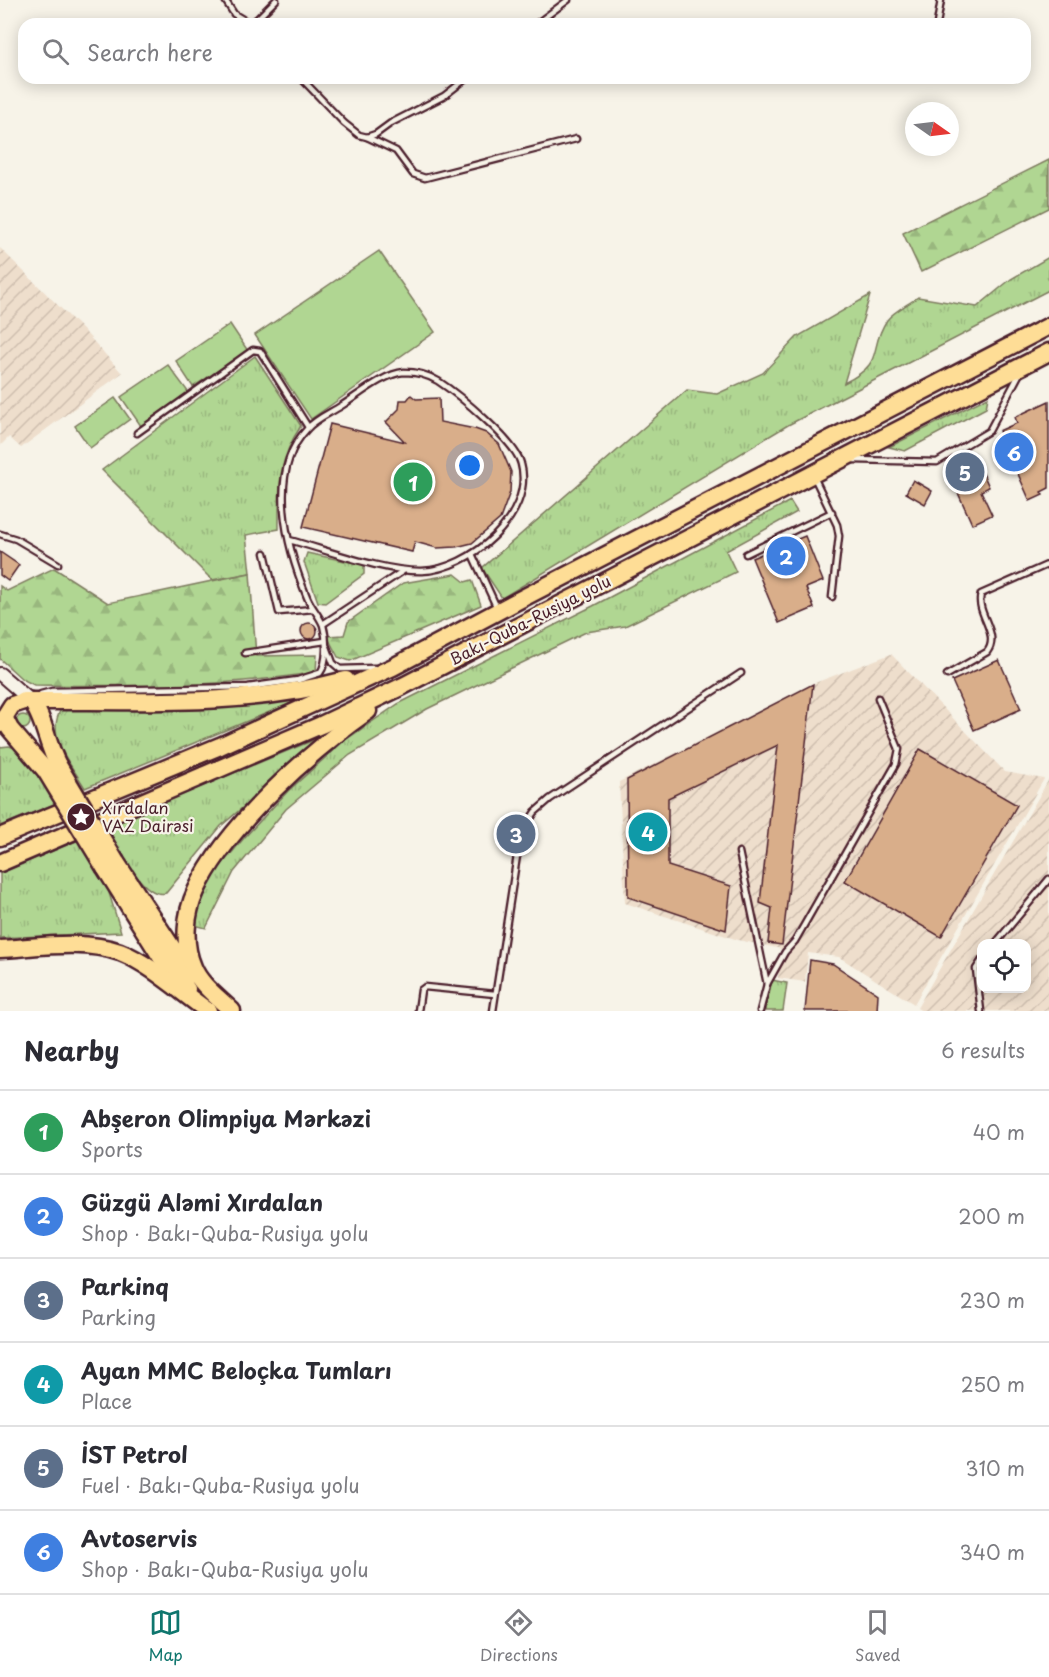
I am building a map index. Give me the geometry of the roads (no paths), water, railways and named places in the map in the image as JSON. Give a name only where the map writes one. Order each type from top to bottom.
[{"type":"highway","name":"Bakı-Quba-Rusiya yolu","points":[[0,837],[220,746],[393,667],[498,610],[1049,327]]},
{"type":"highway","name":"Bakı-Quba-Rusiya yolu","points":[[0,863],[225,767],[403,686],[1049,352]]},
{"type":"highway","points":[[211,1011],[190,992],[168,966],[52,768],[10,729],[1,716],[17,702],[126,701],[271,695],[308,689],[393,667]]},
{"type":"highway","points":[[232,1011],[198,977],[190,960],[187,926],[190,908],[201,882],[242,826],[299,768],[334,737],[403,686]]},
{"type":"highway","points":[[31,701],[38,711],[52,768]]},
{"type":"highway","points":[[110,865],[189,973],[232,1011]]},
{"type":"highway","points":[[0,949],[69,945],[113,950],[134,959],[211,1011]]},
{"type":"main road","points":[[0,674],[31,701]]},
{"type":"lane","points":[[225,0],[234,14],[241,18]]},
{"type":"lane","points":[[258,18],[276,0]]},
{"type":"lane","points":[[544,18],[568,0]]},
{"type":"lane","points":[[938,18],[941,0]]},
{"type":"lane","points":[[307,84],[344,123],[359,135],[396,152],[413,174],[425,178],[576,139]]},
{"type":"lane","points":[[367,137],[444,96],[459,84]]},
{"type":"lane","points":[[138,433],[253,350],[260,351],[308,427]]},
{"type":"lane","points":[[842,459],[937,462],[989,431],[1023,366]]},
{"type":"lane","points":[[289,540],[403,570],[433,570],[472,554],[498,535],[511,515],[522,489],[521,464],[510,442],[438,381],[417,372],[395,373],[308,427],[292,452],[284,478],[289,540],[301,583],[322,624],[325,642],[333,663],[340,669],[393,667]]},
{"type":"lane","points":[[812,475],[832,512],[839,536],[832,597]]},
{"type":"lane","points":[[746,554],[832,512]]},
{"type":"lane","points":[[0,534],[16,539],[58,564]]},
{"type":"lane","points":[[265,553],[279,612],[313,609]]},
{"type":"lane","points":[[472,554],[498,610]]},
{"type":"lane","points":[[947,675],[987,652],[991,647],[992,638],[978,603],[981,594],[1049,564]]},
{"type":"lane","points":[[322,624],[403,570]]},
{"type":"lane","points":[[245,653],[325,642]]},
{"type":"lane","points":[[31,701],[52,691],[248,687],[298,680],[314,676],[324,667],[325,642]]},
{"type":"lane","points":[[493,1011],[514,861],[525,827],[535,812],[550,799],[741,673]]},
{"type":"lane","points":[[760,1011],[767,984],[785,952],[795,940],[896,764],[899,750],[878,698]]},
{"type":"lane","points":[[739,852],[767,984]]},
{"type":"lane","points":[[999,939],[1049,879]]},
{"type":"lane","points":[[418,1011],[421,990],[425,987],[495,994]]},
{"type":"lane","points":[[979,993],[981,1011]]},
{"type":"place","name":"Avtoservis","points":[[1014,452]]},
{"type":"place","name":"İST Petrol","points":[[965,472]]},
{"type":"place","name":"Abşeron Olimpiya Mərkəzi","points":[[413,482]]},
{"type":"place","name":"Güzgü Aləmi Xırdalan","points":[[786,556]]},
{"type":"place","name":"Xırdalan VAZ Dairəsi","points":[[81,817]]},
{"type":"place","name":"Ayan MMC Beloçka Tumları","points":[[648,832]]},
{"type":"place","name":"Parkinq","points":[[516,834]]}]
